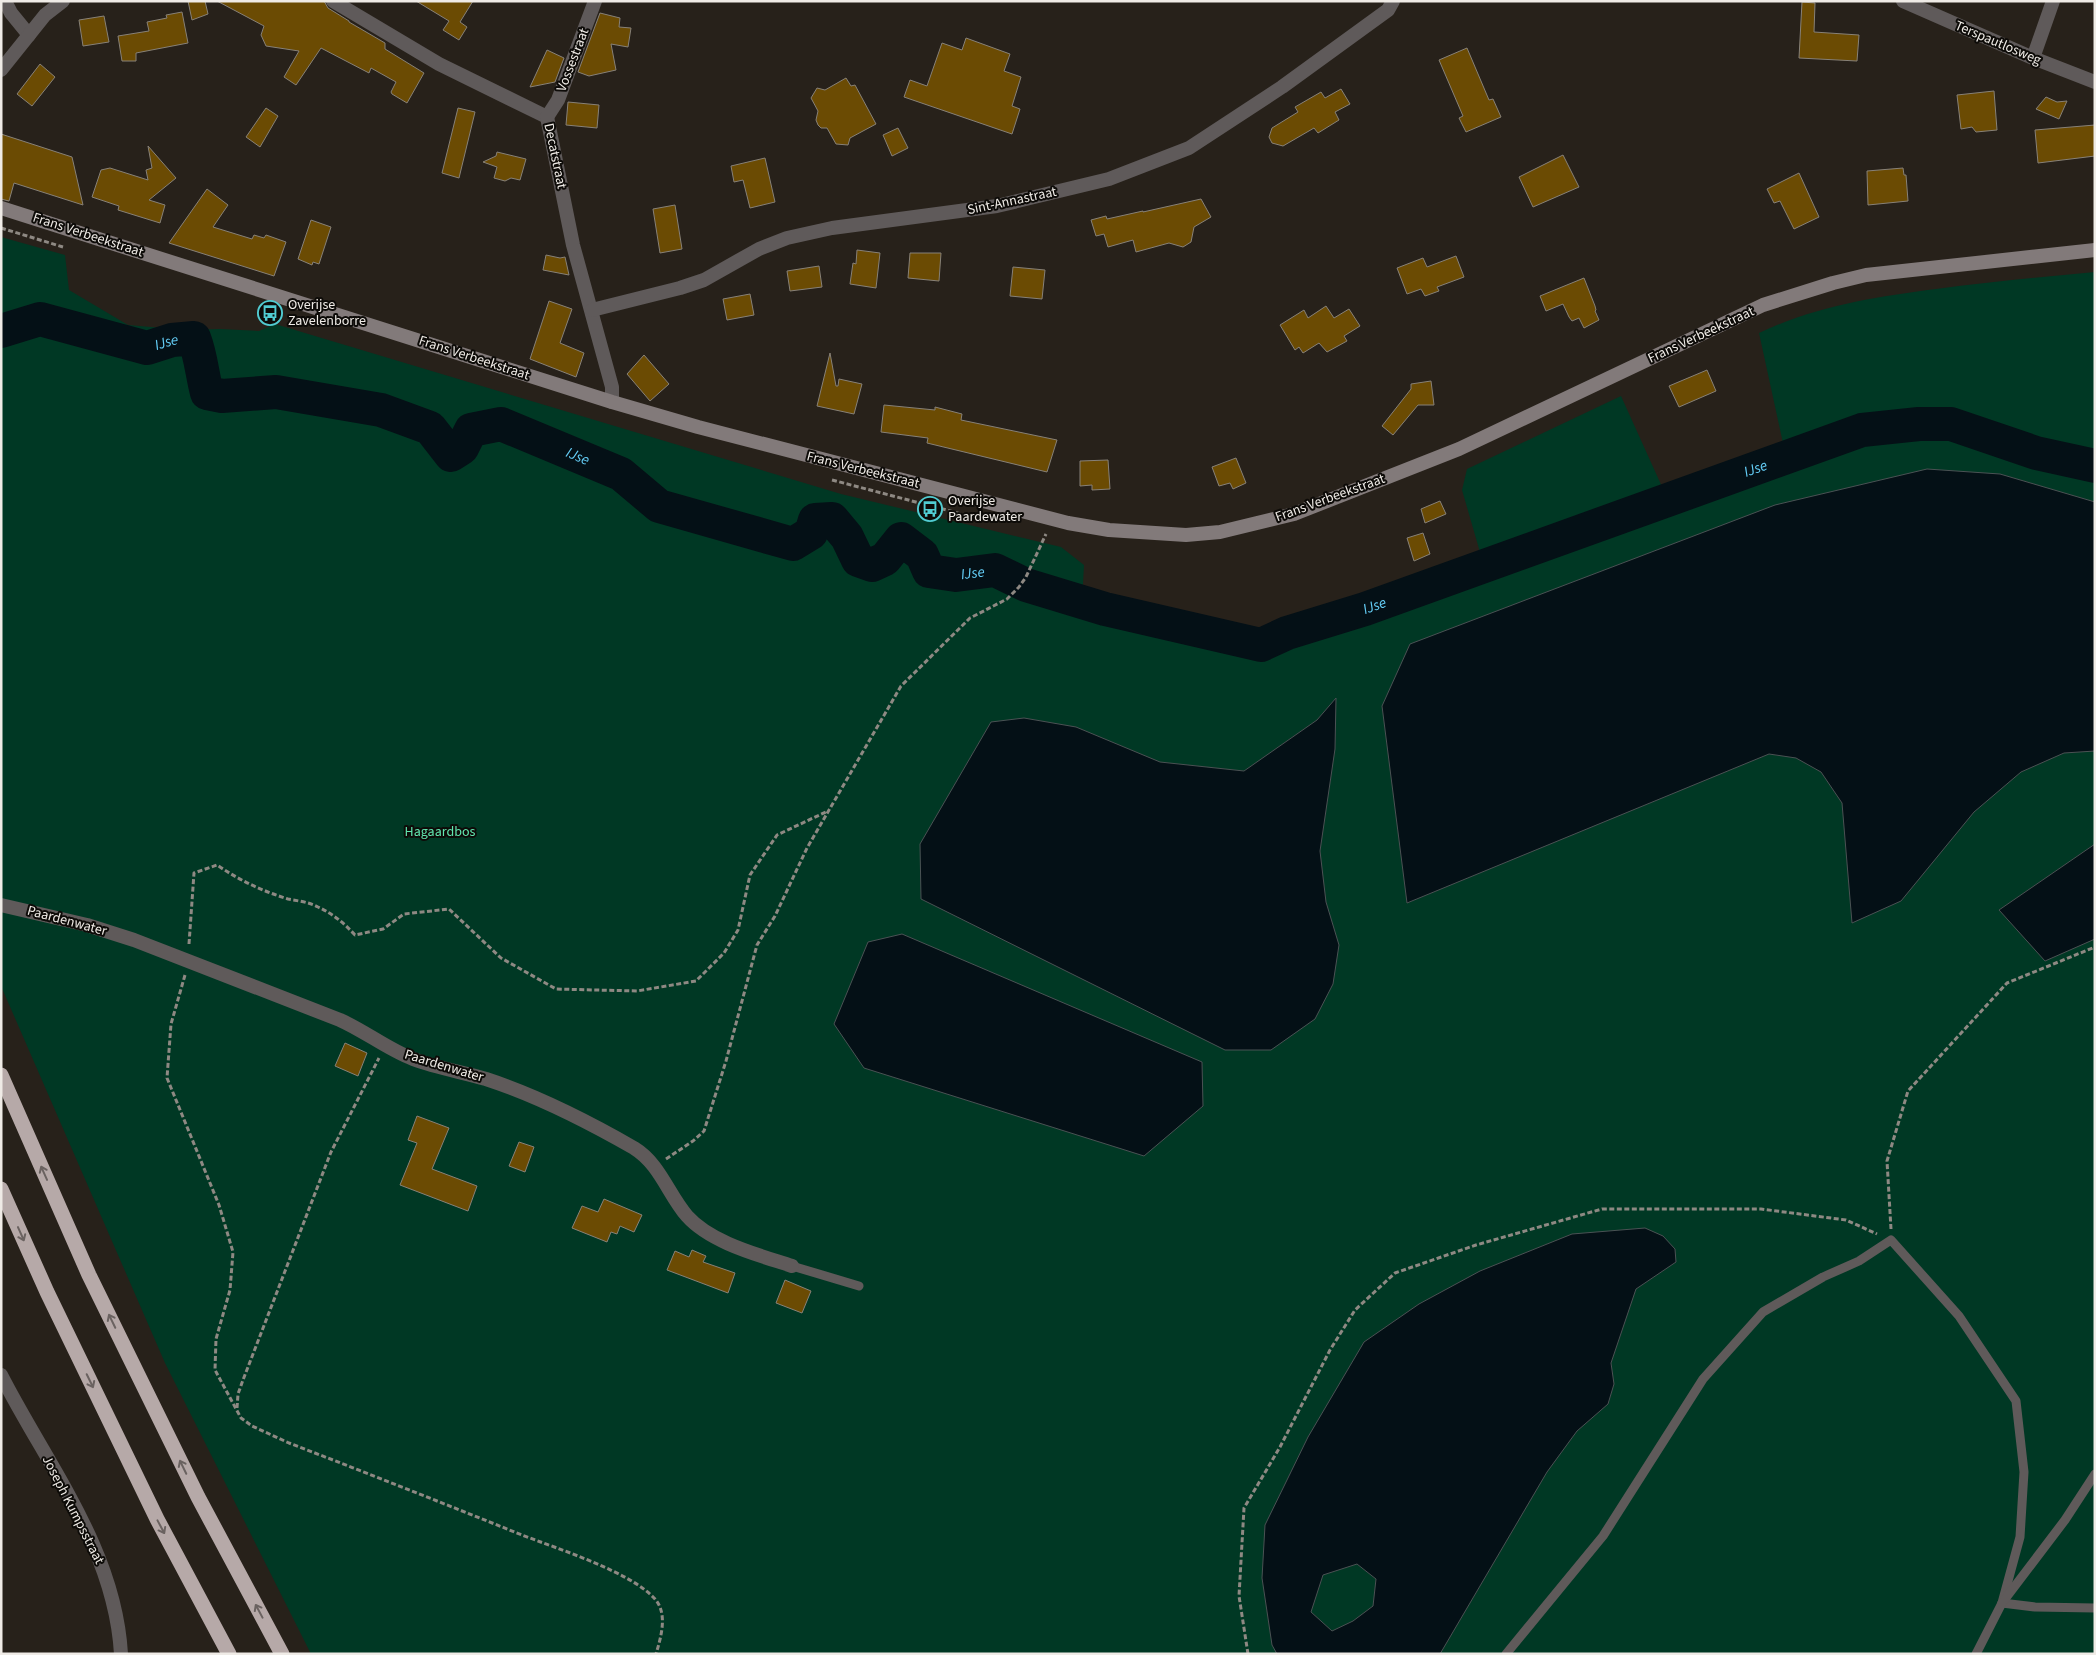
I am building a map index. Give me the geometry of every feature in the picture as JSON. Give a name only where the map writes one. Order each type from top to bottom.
[{"type":"highway","points":[[1,1075],[89,1275],[198,1497],[282,1654]]},
{"type":"highway","points":[[1,1189],[51,1301],[157,1519],[229,1654]]},
{"type":"main road","name":"Frans Verbeekstraat","points":[[1,208],[698,428],[1068,523],[1109,530],[1151,534],[1220,532],[1294,514],[1459,449],[1763,305],[1803,292],[1866,275],[2095,250]]},
{"type":"street","points":[[5,1],[11,14],[29,35]]},
{"type":"street","points":[[1,70],[46,15],[63,1]]},
{"type":"street","name":"Decatstraat","points":[[333,1],[439,64],[547,117],[573,245],[612,387],[612,402]]},
{"type":"street","name":"Vossestraat","points":[[547,117],[558,100],[595,1]]},
{"type":"street","name":"Sint-Annastraat","points":[[592,310],[680,288],[704,280],[759,249],[787,238],[832,228],[996,206],[1109,179],[1189,148],[1282,87],[1388,10],[1393,1]]},
{"type":"street","name":"Terspautlosweg","points":[[1903,1],[2033,58],[2095,82]]},
{"type":"street","points":[[2033,58],[2054,1]]},
{"type":"street","name":"Paardenwater","points":[[1,905],[87,924],[134,940],[340,1020],[385,1047],[414,1060],[488,1080],[556,1107],[608,1133],[642,1153],[654,1166],[689,1218],[705,1230],[738,1248],[792,1266]]},
{"type":"street","name":"Joseph Kumpsstraat","points":[[1,1375],[96,1549],[112,1595],[120,1635],[121,1654]]},
{"type":"lane","points":[[1506,1654],[1603,1536],[1703,1379],[1763,1312],[1823,1277],[1859,1261],[1891,1240],[1959,1316],[2016,1400],[2024,1472],[2020,1537],[2002,1603]]},
{"type":"lane","points":[[792,1266],[859,1286]]},
{"type":"lane","points":[[1976,1654],[2002,1603],[2065,1520],[2095,1474]]},
{"type":"lane","points":[[2002,1603],[2035,1607],[2095,1608]]},
{"type":"path","name":"Frans Verbeekstraat","points":[[1,228],[66,248]]},
{"type":"path","name":"Frans Verbeekstraat","points":[[830,480],[980,518]]},
{"type":"path","points":[[1036,532],[1055,536]]},
{"type":"path","points":[[654,1166],[693,1141],[704,1131],[726,1061],[757,945],[775,916],[807,848],[901,686],[970,618],[1007,599],[1019,587],[1026,577],[1046,534]]},
{"type":"path","points":[[656,1654],[661,1634],[662,1614],[656,1601],[641,1586],[590,1562],[274,1436],[252,1426],[241,1418],[215,1370],[216,1339],[230,1290],[233,1252],[219,1205],[167,1078],[171,1024],[188,961],[194,873],[217,866],[237,879],[258,888],[316,906],[339,919],[355,935],[383,929],[404,914],[449,908],[501,958],[556,988],[637,991],[696,981],[724,953],[738,930],[750,875],[777,835],[828,811]]},
{"type":"path","points":[[1248,1654],[1239,1596],[1244,1508],[1280,1447],[1330,1350],[1355,1310],[1395,1273],[1476,1245],[1602,1209],[1761,1209],[1846,1220],[1891,1240],[1887,1161],[1908,1090],[2007,982],[2095,947]]},
{"type":"path","points":[[237,1408],[238,1394],[243,1380],[331,1152],[385,1047]]},
{"type":"green space","name":"Hagaardbos","points":[[1,237],[65,255],[69,290],[128,325],[186,330],[259,331],[275,324],[841,494],[1061,547],[1084,565],[1082,602],[1260,645],[1287,633],[1365,609],[1484,566],[1462,490],[1467,469],[1621,396],[1668,500],[1786,457],[1759,333],[1824,309],[1868,299],[1956,286],[2095,272],[2095,502],[2000,474],[1382,706],[1407,903],[1769,754],[1796,758],[1821,772],[1842,803],[1852,922],[1901,901],[1974,812],[2021,772],[2064,753],[2095,751],[2095,844],[1999,910],[2045,961],[2095,939],[2095,1654],[1440,1654],[1547,1472],[1577,1431],[1608,1404],[1614,1384],[1611,1363],[1636,1289],[1676,1262],[1572,1234],[1480,1271],[1419,1304],[1364,1342],[1262,1578],[1272,1645],[1277,1654],[311,1654],[165,1363],[1,986]],"holes":[[[1336,699],[1335,749],[1320,851],[1326,902],[1339,946],[1024,718],[1076,727],[1160,762],[1244,771],[1317,720]]]},
{"type":"green space","points":[[1357,1564],[1376,1579],[1373,1606],[1353,1621],[1332,1631],[1311,1612],[1323,1575]]},
{"type":"shaded area","points":[[1927,469],[2000,474],[2095,502],[2095,751],[2064,753],[2021,772],[1974,812],[1901,901],[1852,923],[1842,803],[1821,772],[1796,758],[1769,754],[1407,903],[1382,706],[1410,644],[1775,505]]},
{"type":"shaded area","points":[[1336,698],[1335,749],[1320,851],[1326,902],[1339,945],[1333,984],[1315,1019],[1271,1050],[1225,1050],[921,899],[920,844],[991,722],[1024,718],[1076,727],[1160,762],[1244,771],[1317,720]]},
{"type":"shaded area","points":[[2095,844],[2095,939],[2045,961],[1999,910]]},
{"type":"shaded area","points":[[902,934],[1202,1062],[1203,1106],[1144,1156],[864,1068],[834,1024],[868,942]]},
{"type":"shaded area","points":[[1645,1228],[1663,1236],[1675,1249],[1676,1262],[1636,1289],[1611,1363],[1614,1384],[1608,1404],[1577,1431],[1547,1472],[1440,1654],[1277,1654],[1272,1645],[1262,1578],[1265,1525],[1308,1437],[1364,1342],[1419,1304],[1480,1271],[1572,1234]],"holes":[[[1357,1564],[1376,1579],[1373,1606],[1353,1621],[1332,1631],[1311,1612],[1323,1575]]]},
{"type":"building","points":[[188,1],[205,1],[208,14],[192,20]]},
{"type":"building","points":[[217,1],[324,1],[328,8],[385,43],[385,49],[424,73],[407,103],[392,94],[391,92],[396,82],[371,68],[369,73],[321,48],[296,85],[284,77],[299,51],[266,46],[261,35],[264,26]]},
{"type":"building","points":[[416,1],[473,1],[460,22],[467,27],[459,40],[443,30],[449,21]]},
{"type":"building","points":[[1802,2],[1815,3],[1814,32],[1859,35],[1857,61],[1799,58]]},
{"type":"building","points":[[182,12],[188,43],[136,53],[136,61],[122,61],[118,36],[149,31],[147,22],[167,18],[166,15]]},
{"type":"building","points":[[600,13],[620,18],[619,27],[631,28],[628,47],[611,44],[616,70],[589,76],[578,72]]},
{"type":"building","points":[[104,16],[109,42],[83,46],[79,20]]},
{"type":"building","points":[[966,38],[1010,54],[1004,71],[1021,77],[1012,106],[1020,109],[1012,134],[904,97],[910,80],[927,86],[942,43],[962,50]]},
{"type":"building","points":[[1467,48],[1489,100],[1493,99],[1501,117],[1466,132],[1459,118],[1463,116],[1439,60]]},
{"type":"building","points":[[547,50],[564,58],[555,82],[530,87]]},
{"type":"building","points":[[40,64],[55,77],[32,106],[17,94]]},
{"type":"building","points":[[846,78],[851,86],[855,85],[876,124],[850,138],[848,145],[836,144],[827,128],[821,128],[818,125],[816,120],[818,111],[811,98],[817,88],[825,90]]},
{"type":"building","points":[[1341,89],[1350,104],[1335,112],[1339,120],[1318,133],[1314,128],[1283,146],[1272,143],[1269,137],[1272,128],[1298,112],[1295,107],[1321,92],[1325,98]]},
{"type":"building","points":[[1994,91],[1997,130],[1976,132],[1972,127],[1961,129],[1957,95]]},
{"type":"building","points":[[2046,97],[2057,102],[2067,101],[2059,119],[2036,109]]},
{"type":"building","points":[[568,102],[599,105],[597,128],[566,125]]},
{"type":"building","points":[[266,108],[278,116],[260,147],[246,137]]},
{"type":"building","points":[[458,108],[475,112],[459,178],[442,173]]},
{"type":"building","points":[[2095,125],[2095,156],[2038,163],[2035,130]]},
{"type":"building","points":[[898,128],[908,148],[892,156],[883,135]]},
{"type":"building","points":[[1,134],[72,157],[83,205],[14,183],[9,201],[1,199]]},
{"type":"building","points":[[148,146],[176,178],[149,200],[165,205],[160,223],[118,210],[119,206],[92,197],[101,170],[110,168],[148,180],[146,170],[152,168]]},
{"type":"building","points":[[497,152],[526,159],[520,180],[511,178],[505,181],[494,178],[497,167],[483,162],[496,156]]},
{"type":"building","points":[[1563,155],[1579,187],[1533,207],[1519,177]]},
{"type":"building","points":[[765,158],[775,202],[750,208],[743,180],[734,182],[731,166]]},
{"type":"building","points":[[1903,168],[1904,175],[1906,175],[1908,201],[1868,205],[1867,171]]},
{"type":"building","points":[[1799,173],[1819,217],[1794,229],[1780,201],[1774,203],[1767,189]]},
{"type":"building","points":[[207,189],[228,205],[213,227],[252,239],[254,235],[264,238],[266,235],[286,242],[274,276],[169,243]]},
{"type":"building","points":[[1201,199],[1211,217],[1194,227],[1191,242],[1183,247],[1169,243],[1136,252],[1133,240],[1108,247],[1104,234],[1096,236],[1091,220],[1106,216],[1107,219]]},
{"type":"building","points":[[675,205],[682,249],[660,253],[653,209]]},
{"type":"building","points":[[311,220],[331,227],[319,264],[313,262],[312,265],[298,259]]},
{"type":"building","points":[[857,250],[880,253],[876,288],[850,284],[853,263],[856,264]]},
{"type":"building","points":[[910,253],[941,253],[939,281],[908,278]]},
{"type":"building","points":[[546,255],[560,258],[565,257],[569,275],[543,270]]},
{"type":"building","points":[[1456,256],[1464,277],[1437,287],[1439,291],[1425,296],[1421,289],[1407,294],[1397,268],[1423,258],[1427,267]]},
{"type":"building","points":[[819,266],[822,287],[790,291],[787,271]]},
{"type":"building","points":[[1013,267],[1045,270],[1042,299],[1010,296]]},
{"type":"building","points":[[1584,278],[1599,320],[1584,328],[1579,318],[1572,321],[1563,304],[1546,311],[1540,296]]},
{"type":"building","points":[[750,294],[754,315],[727,320],[723,299]]},
{"type":"building","points":[[549,301],[572,309],[560,343],[584,353],[576,377],[530,359]]},
{"type":"building","points":[[1326,306],[1334,318],[1349,309],[1360,326],[1344,336],[1347,341],[1327,352],[1319,343],[1303,353],[1299,347],[1295,350],[1280,325],[1304,310],[1308,318]]},
{"type":"building","points":[[830,353],[836,386],[838,386],[839,379],[862,384],[854,414],[817,406]]},
{"type":"building","points":[[644,355],[669,384],[650,401],[627,374]]},
{"type":"building","points":[[1707,370],[1716,391],[1679,407],[1669,386]]},
{"type":"building","points":[[1431,381],[1434,405],[1418,405],[1393,435],[1382,426],[1411,389],[1411,384]]},
{"type":"building","points":[[884,405],[935,410],[935,407],[962,414],[961,420],[1057,440],[1047,472],[927,443],[928,438],[881,432]]},
{"type":"building","points":[[1236,458],[1246,483],[1233,489],[1230,483],[1219,486],[1212,467]]},
{"type":"building","points":[[1108,460],[1110,489],[1092,490],[1092,485],[1080,486],[1080,461]]},
{"type":"building","points":[[1440,501],[1446,514],[1425,523],[1421,509]]},
{"type":"building","points":[[1423,533],[1430,554],[1414,561],[1407,538]]},
{"type":"building","points":[[345,1043],[367,1053],[358,1076],[335,1066]]},
{"type":"building","points":[[417,1116],[449,1128],[432,1169],[477,1186],[468,1211],[400,1185],[417,1143],[408,1140]]},
{"type":"building","points":[[519,1142],[534,1147],[525,1172],[509,1166]]},
{"type":"building","points":[[604,1199],[642,1215],[634,1232],[620,1226],[617,1234],[611,1232],[607,1242],[572,1228],[582,1206],[598,1212]]},
{"type":"building","points":[[692,1250],[706,1256],[703,1262],[735,1273],[728,1293],[667,1270],[675,1251],[689,1257]]},
{"type":"building","points":[[785,1280],[811,1291],[802,1313],[776,1303]]},
{"type":"waterway","name":"IJse","points":[[1,331],[40,319],[147,348],[172,340],[194,338],[207,393],[222,396],[276,392],[381,410],[430,428],[451,455],[462,448],[471,430],[501,424],[621,474],[659,506],[793,544],[811,533],[815,520],[832,519],[847,537],[858,560],[872,565],[885,559],[901,539],[922,555],[929,571],[956,575],[995,570],[1026,585],[1105,609],[1261,645],[1287,633],[1365,609],[1862,430],[1919,424],[1951,424],[2036,453],[2095,466]]},
{"type":"place","name":"Overijse Zavelenborre","points":[[270,313]]},
{"type":"place","name":"Overijse Paardewater","points":[[930,509]]}]
